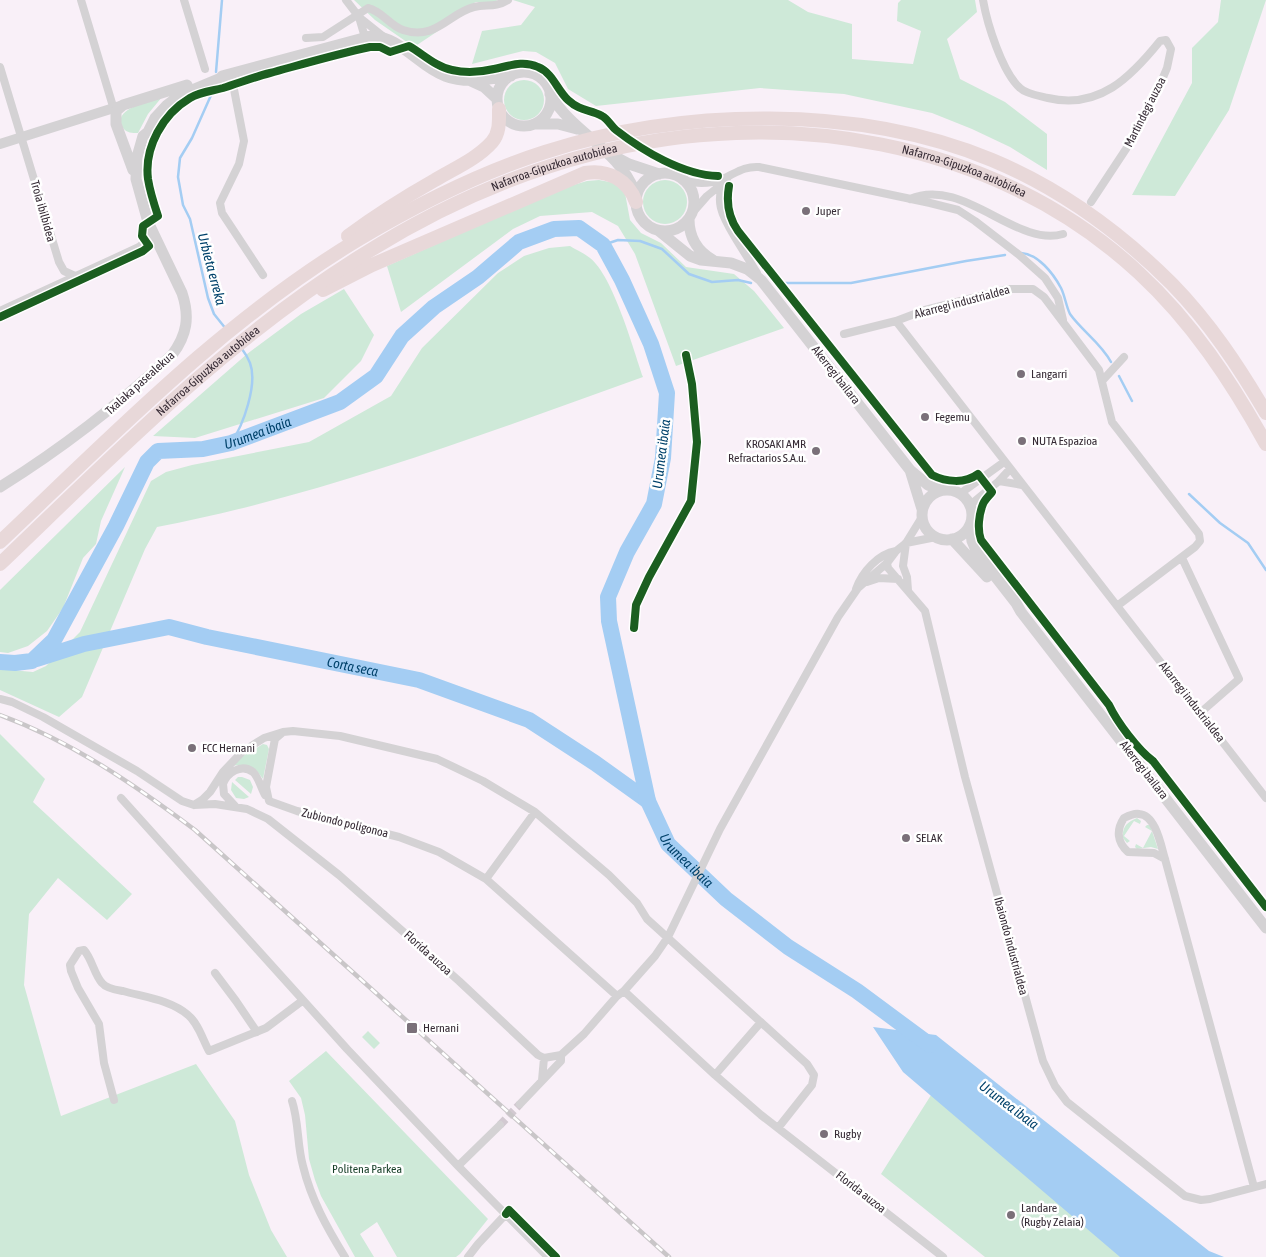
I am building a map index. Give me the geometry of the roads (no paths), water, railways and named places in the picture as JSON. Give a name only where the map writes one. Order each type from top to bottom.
[{"type":"highway","points":[[286,288],[314,260],[352,233],[414,192],[480,153],[493,141],[497,133],[499,124],[498,104]]},
{"type":"highway","name":"Nafarroa-Gipuzkoa autobidea","points":[[0,542],[169,383],[257,309],[357,240],[433,198],[491,172],[546,152],[591,139],[643,128],[721,120],[769,118],[814,120],[864,126],[906,134],[992,160],[1059,195],[1115,233],[1168,281],[1205,321],[1235,362],[1266,413]]},
{"type":"highway","name":"Nafarroa-Gipuzkoa autobidea","points":[[0,564],[143,427],[193,382],[245,337],[269,322],[336,271],[402,232],[481,192],[515,178],[596,153],[660,140],[721,134],[770,133],[816,135],[861,140],[903,149],[953,162],[1018,190],[1051,207],[1106,245],[1136,270],[1185,321],[1232,384],[1266,444]]},
{"type":"highway","points":[[269,322],[334,284],[372,265],[585,173],[600,172],[620,179],[630,189],[636,199]]},
{"type":"main road","points":[[117,117],[200,80],[230,74],[364,36],[388,39],[443,76],[467,80],[484,86],[498,104],[503,117],[518,126],[558,124],[581,131]]},
{"type":"main road","points":[[467,80],[511,76],[519,73],[534,75],[541,79],[563,113],[581,131],[610,154],[630,164],[659,174]]},
{"type":"main road","name":"Txalaka pasealekua","points":[[0,487],[39,463],[102,417],[172,355],[180,345],[187,326],[186,305],[151,228],[136,179],[137,157],[143,136],[148,132],[159,114],[177,97],[230,74]]},
{"type":"main road","points":[[498,104],[501,85],[511,76]]},
{"type":"main road","points":[[534,124],[541,120],[549,108],[549,92]]},
{"type":"main road","points":[[117,117],[123,135],[132,139],[143,136]]},
{"type":"main road","points":[[117,117],[136,179]]},
{"type":"main road","points":[[610,154],[626,174],[636,199],[637,210],[645,223],[664,232],[676,230],[691,215]]},
{"type":"main road","points":[[636,199],[642,184],[653,176],[671,174],[686,181],[694,196],[690,232],[694,243],[702,253],[713,260]]},
{"type":"main road","name":"Akerregi bailara","points":[[658,230],[684,253],[695,258],[739,266],[761,280],[910,470]]},
{"type":"main road","points":[[910,470],[928,485],[942,490],[953,490],[961,494],[970,505],[972,541],[977,553],[1021,612]]},
{"type":"main road","points":[[910,470],[924,525],[936,537],[944,540],[959,537],[970,526]]},
{"type":"main road","points":[[922,513],[930,496],[942,490]]},
{"type":"main road","points":[[952,539],[1021,612]]},
{"type":"main road","name":"Akerregi bailara","points":[[1021,612],[1266,928]]},
{"type":"street","points":[[81,0],[117,117]]},
{"type":"street","points":[[184,0],[205,69]]},
{"type":"street","points":[[346,0],[358,16],[388,39]]},
{"type":"street","points":[[306,38],[323,37],[368,8],[378,10],[390,23],[402,30],[424,32],[436,28],[475,7],[493,6],[508,0]]},
{"type":"street","name":"Martindegi auzoa","points":[[983,0],[986,18],[1012,79],[1022,90],[1040,96],[1059,100],[1080,101],[1096,96],[1128,77],[1142,64],[1160,41],[1166,40],[1171,49],[1168,68],[1159,87],[1126,149],[1091,202]]},
{"type":"street","points":[[358,16],[364,36]]},
{"type":"street","name":"Troia ibilbidea","points":[[0,67],[59,262],[64,271],[74,276]]},
{"type":"street","points":[[230,74],[244,142],[242,157],[220,203],[222,213],[263,275]]},
{"type":"street","points":[[100,113],[117,117]]},
{"type":"street","points":[[0,144],[100,113],[117,117]]},
{"type":"street","points":[[691,215],[707,196],[727,179],[742,168],[751,166],[958,210],[1018,254],[1045,278],[1058,298],[1064,325]]},
{"type":"street","points":[[686,181],[708,183],[727,179]]},
{"type":"street","points":[[727,179],[719,196],[723,216],[761,280]]},
{"type":"street","points":[[910,199],[922,194],[960,199],[1010,224],[1034,233],[1057,236],[1063,234]]},
{"type":"street","points":[[0,311],[138,247],[146,241],[151,228]]},
{"type":"street","name":"Akarregi industrialdea","points":[[1117,606],[1195,548],[1200,541],[1199,534],[1112,422],[1099,370],[1044,297],[1033,289],[1008,289],[926,310],[896,321],[1004,462],[1266,798]]},
{"type":"street","points":[[844,334],[896,321]]},
{"type":"street","points":[[1102,381],[1124,357]]},
{"type":"street","points":[[961,494],[1004,462]]},
{"type":"street","points":[[970,505],[999,481],[1010,469]]},
{"type":"street","points":[[999,481],[1022,485]]},
{"type":"street","points":[[908,590],[903,566],[906,543],[922,513]]},
{"type":"street","points":[[854,593],[906,543],[936,537]]},
{"type":"street","points":[[542,1080],[544,1058],[561,1055],[584,1034],[655,956],[668,937],[713,844],[838,617],[854,593],[861,577],[888,552],[896,551]]},
{"type":"street","points":[[1182,558],[1239,679],[1200,713]]},
{"type":"street","points":[[873,564],[887,563],[893,567],[904,580],[908,590]]},
{"type":"street","name":"Ibaiondo industrialdea","points":[[887,563],[888,568],[924,611],[965,777],[1043,1061],[1055,1086],[1067,1102],[1185,1196],[1201,1200],[1210,1199],[1266,1184]]},
{"type":"street","points":[[865,582],[879,578],[898,579]]},
{"type":"street","points":[[0,699],[12,702],[43,717],[137,771],[174,797],[194,805],[202,800],[223,772],[242,752],[264,738],[293,731],[340,736],[437,760],[482,781],[534,812],[609,875],[637,903],[647,919],[807,1064],[814,1075],[812,1085],[778,1128]]},
{"type":"street","points":[[269,801],[266,787],[275,739],[283,732]]},
{"type":"street","points":[[235,806],[224,794],[222,787],[224,779],[233,771],[242,769],[252,772],[269,801]]},
{"type":"street","points":[[214,786],[215,804]]},
{"type":"street","points":[[215,804],[224,794]]},
{"type":"street","points":[[121,798],[302,1001],[458,1166],[548,1257]]},
{"type":"street","name":"Zubiondo poligonoa","points":[[269,801],[297,811],[399,836],[439,852],[486,879],[620,993]]},
{"type":"street","name":"Florida auzoa","points":[[194,805],[215,804],[235,806],[254,811],[268,819],[339,875],[544,1058]]},
{"type":"street","points":[[486,879],[534,812]]},
{"type":"street","points":[[1165,859],[1154,853],[1128,852],[1123,847],[1118,834],[1119,825],[1124,818],[1139,813],[1147,816],[1154,823],[1165,859],[1254,1187]]},
{"type":"street","points":[[114,1100],[104,1062],[99,1024],[78,988],[71,971],[70,965],[79,950],[84,950],[88,954],[102,983],[110,988],[158,1000],[174,1006],[188,1015],[201,1034],[208,1051],[266,1028],[302,1001]]},
{"type":"street","points":[[215,973],[256,1032]]},
{"type":"street","name":"Florida auzoa","points":[[620,993],[778,1128],[943,1257]]},
{"type":"street","points":[[715,1076],[761,1022]]},
{"type":"street","points":[[520,1104],[561,1061],[561,1055]]},
{"type":"street","points":[[292,1101],[296,1110],[302,1164],[310,1190],[320,1214],[345,1257]]},
{"type":"street","points":[[458,1166],[500,1125]]},
{"type":"street","points":[[468,1257],[506,1214]]},
{"type":"water","points":[[873,1027],[936,1035],[1209,1251],[1224,1257],[1120,1257],[903,1072]]},
{"type":"waterway","name":"Urbieta erreka","points":[[216,72],[222,0]]},
{"type":"waterway","name":"Urbieta erreka","points":[[212,93],[192,138],[180,158],[178,177],[183,205],[190,219],[208,298],[214,314],[226,329]]},
{"type":"waterway","name":"Urumea ibaia","points":[[0,662],[32,661],[54,640],[116,526],[147,462],[158,451],[203,449],[231,443],[340,402],[376,376],[402,336],[434,307],[478,277],[519,242],[554,229],[579,228],[603,245],[622,280],[651,344],[667,393],[663,458],[654,504],[627,552],[608,597],[609,621],[648,801],[668,844],[726,899],[788,947],[857,991],[930,1045]]},
{"type":"waterway","points":[[603,245],[618,240],[640,241],[662,249],[689,274],[712,282],[738,280],[751,283]]},
{"type":"waterway","points":[[1021,253],[1027,254],[1039,261],[1054,276],[1061,288],[1070,314],[1102,349],[1111,362]]},
{"type":"waterway","points":[[785,283],[851,283],[1005,255]]},
{"type":"waterway","name":"Urbieta erreka","points":[[231,443],[236,436],[251,393],[252,372],[250,363],[242,349]]},
{"type":"waterway","points":[[1119,376],[1132,401]]},
{"type":"waterway","points":[[1189,494],[1220,523],[1248,543],[1266,570]]},
{"type":"waterway","name":"Corta seca","points":[[37,659],[84,644],[169,627],[207,637],[419,680],[529,720],[595,763],[648,801]]},
{"type":"tunnel","points":[[500,1125],[520,1104]]},
{"type":"railway","points":[[0,715],[52,738],[102,765],[195,830],[669,1257]]},
{"type":"place","name":"Juper","points":[[806,211]]},
{"type":"place","name":"Langarri","points":[[1021,374]]},
{"type":"place","name":"Fegemu","points":[[925,417]]},
{"type":"place","name":"NUTA Espazioa","points":[[1022,441]]},
{"type":"place","name":"KROSAKI AMR Refractarios S.A.u.","points":[[816,451]]},
{"type":"place","name":"FCC Hernani","points":[[192,748]]},
{"type":"place","name":"SELAK","points":[[906,838]]},
{"type":"place","name":"Hernani","points":[[412,1028]]},
{"type":"place","name":"Rugby","points":[[824,1134]]},
{"type":"place","name":"Landare (Rugby Zelaia)","points":[[1011,1215]]},
{"type":"park label","name":"Politena Parkea","points":[[367,1169]]}]
